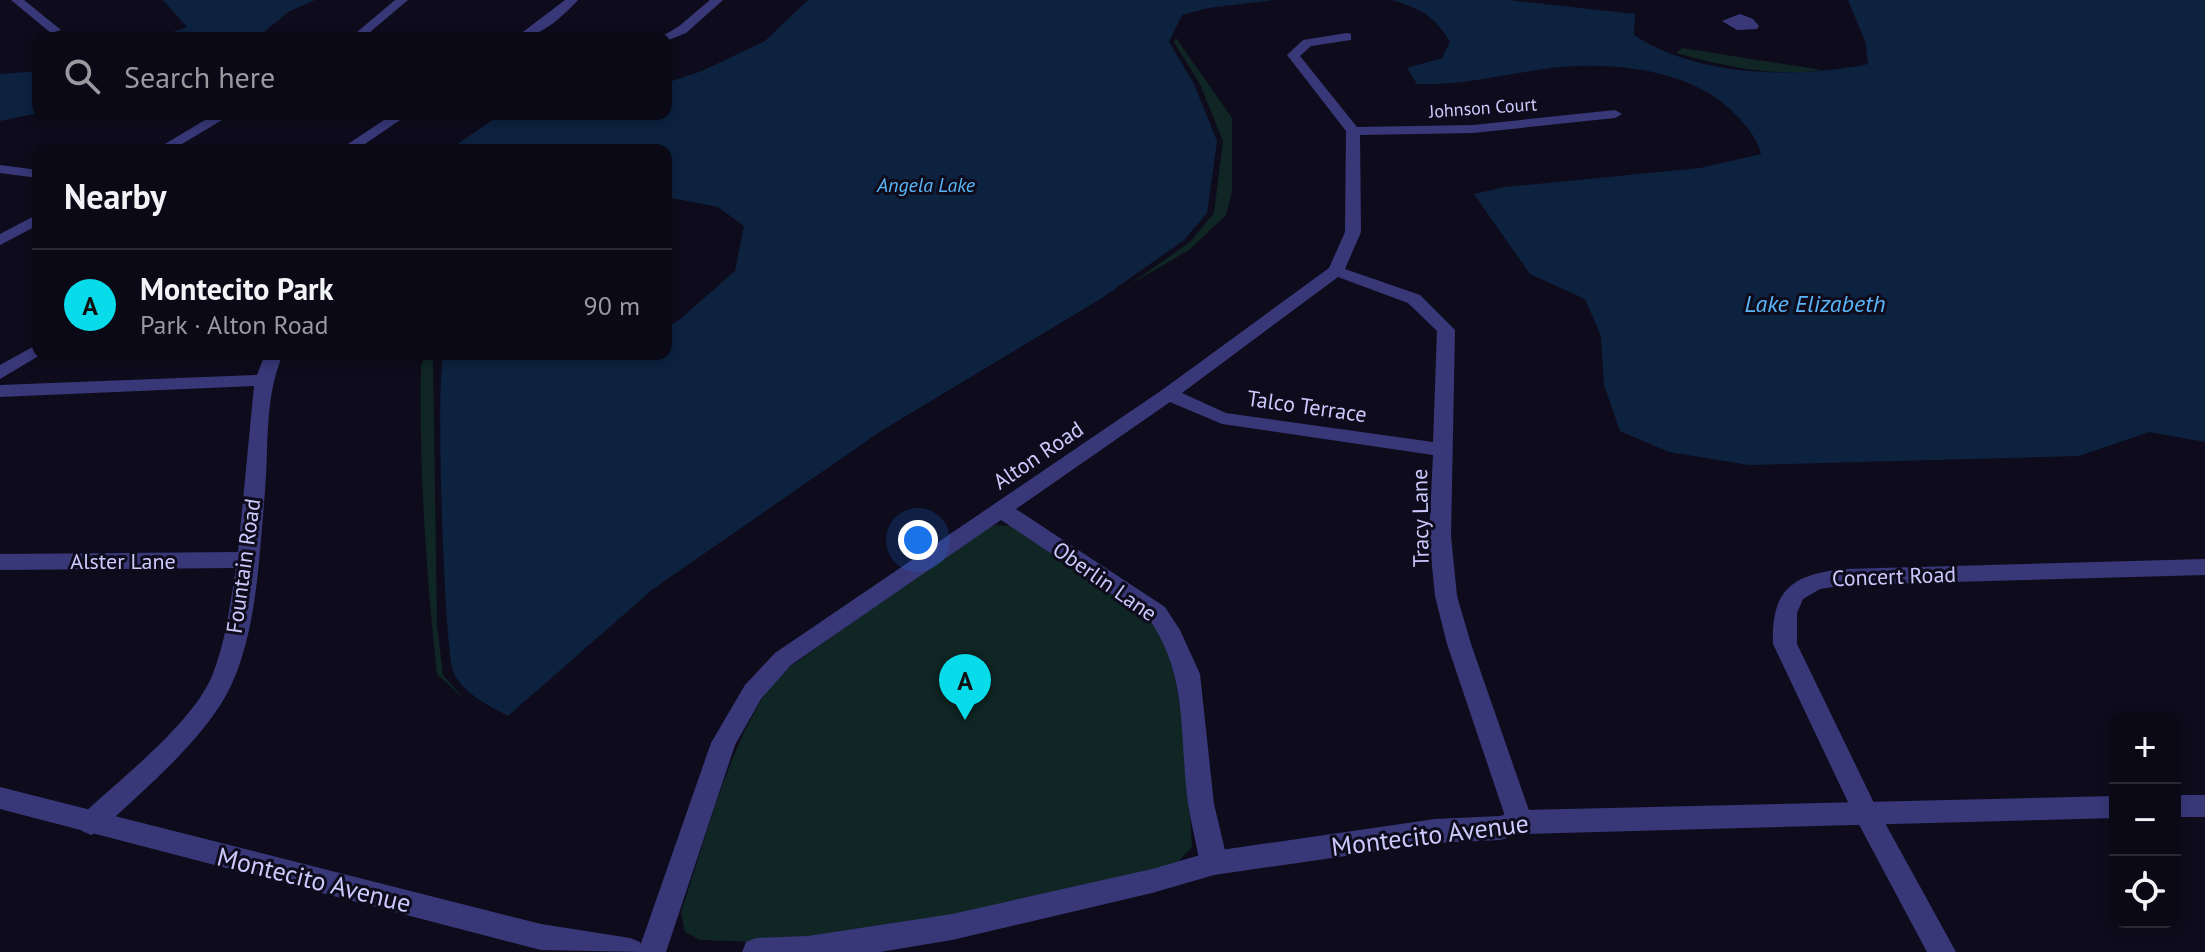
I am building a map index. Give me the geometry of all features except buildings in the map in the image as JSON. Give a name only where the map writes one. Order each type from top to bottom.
[{"type":"street","points":[[17,0],[55,30]]},
{"type":"street","points":[[363,32],[402,0]]},
{"type":"street","points":[[531,32],[572,0]]},
{"type":"street","points":[[672,35],[717,0]]},
{"type":"street","points":[[1737,0],[1740,18]]},
{"type":"street","points":[[1336,271],[1353,232],[1353,131],[1293,55],[1307,43],[1347,37]]},
{"type":"street","name":"Johnson Court","points":[[1353,131],[1473,129],[1615,114]]},
{"type":"street","points":[[172,144],[214,120]]},
{"type":"street","points":[[355,144],[393,120]]},
{"type":"street","points":[[0,169],[32,173]]},
{"type":"street","points":[[0,240],[32,222]]},
{"type":"street","name":"Alton Road","points":[[652,952],[723,743],[753,692],[783,659],[1169,394],[1336,271]]},
{"type":"street","name":"Tracy Lane","points":[[1336,271],[1414,299],[1446,330],[1440,536],[1446,596],[1459,644],[1520,822]]},
{"type":"street","points":[[0,373],[32,353]]},
{"type":"street","name":"Fountain Road","points":[[91,823],[194,720],[216,693],[241,607],[252,521],[263,380],[271,360]]},
{"type":"street","points":[[0,391],[263,380]]},
{"type":"street","name":"Talco Terrace","points":[[1169,394],[1222,418],[1443,450]]},
{"type":"street","name":"Oberlin Lane","points":[[1000,509],[1157,613],[1169,630],[1188,674],[1201,804],[1214,863]]},
{"type":"street","name":"Alster Lane","points":[[0,562],[245,560]]},
{"type":"street","name":"Concert Road","points":[[1942,952],[1865,811],[1785,644],[1782,618],[1797,590],[1820,579],[1845,577],[2205,567]]},
{"type":"street","name":"Montecito Avenue","points":[[0,798],[541,937],[630,952]]},
{"type":"street","points":[[2181,806],[2205,806]]},
{"type":"street","name":"Montecito Avenue","points":[[756,952],[808,950],[952,927],[1152,881],[1214,863],[1435,831],[1500,828],[1520,822],[2109,807]]},
{"type":"green space","points":[[1176,38],[1232,118],[1232,191],[1226,215],[1189,250],[1129,285],[1190,242],[1214,213],[1223,141],[1200,84],[1174,42]]},
{"type":"green space","points":[[1682,48],[1822,70],[1786,72],[1748,69],[1676,53]]},
{"type":"green space","points":[[424,360],[433,360],[437,625],[443,675],[465,700],[437,674],[422,482],[421,366]]},
{"type":"green space","points":[[995,525],[1014,526],[1070,562],[1136,609],[1161,635],[1169,655],[1180,708],[1192,847],[1176,864],[913,925],[758,942],[700,940],[685,932],[681,912],[721,790],[745,730],[777,676],[981,531]]},
{"type":"water","points":[[163,0],[315,0],[288,12],[264,32],[173,32],[187,27]]},
{"type":"water","name":"Angela Lake","points":[[808,0],[1275,0],[1208,8],[1182,15],[1169,42],[1194,84],[1217,141],[1207,213],[1184,240],[1102,298],[881,431],[653,589],[508,716],[468,692],[453,670],[442,509],[440,408],[443,360],[672,360],[672,324],[735,271],[744,226],[718,207],[672,198],[672,144],[458,144],[492,120],[672,120],[672,81],[702,71],[765,41]]},
{"type":"water","name":"Lake Elizabeth","points":[[1392,0],[1508,0],[1635,14],[1634,35],[1659,49],[1687,59],[1748,71],[1810,72],[1868,64],[1865,41],[1848,0],[2205,0],[2205,442],[2149,432],[2079,456],[1749,465],[1669,452],[1620,431],[1604,385],[1601,336],[1585,299],[1530,274],[1474,194],[1505,187],[1700,168],[1761,154],[1756,141],[1741,120],[1713,96],[1670,76],[1646,71],[1573,66],[1467,81],[1417,84],[1407,68],[1442,58],[1450,42],[1439,26],[1426,15]]},
{"type":"water","points":[[32,71],[32,114],[0,121],[0,74]]},
{"type":"place","name":"Montecito Park","points":[[965,720]]}]
